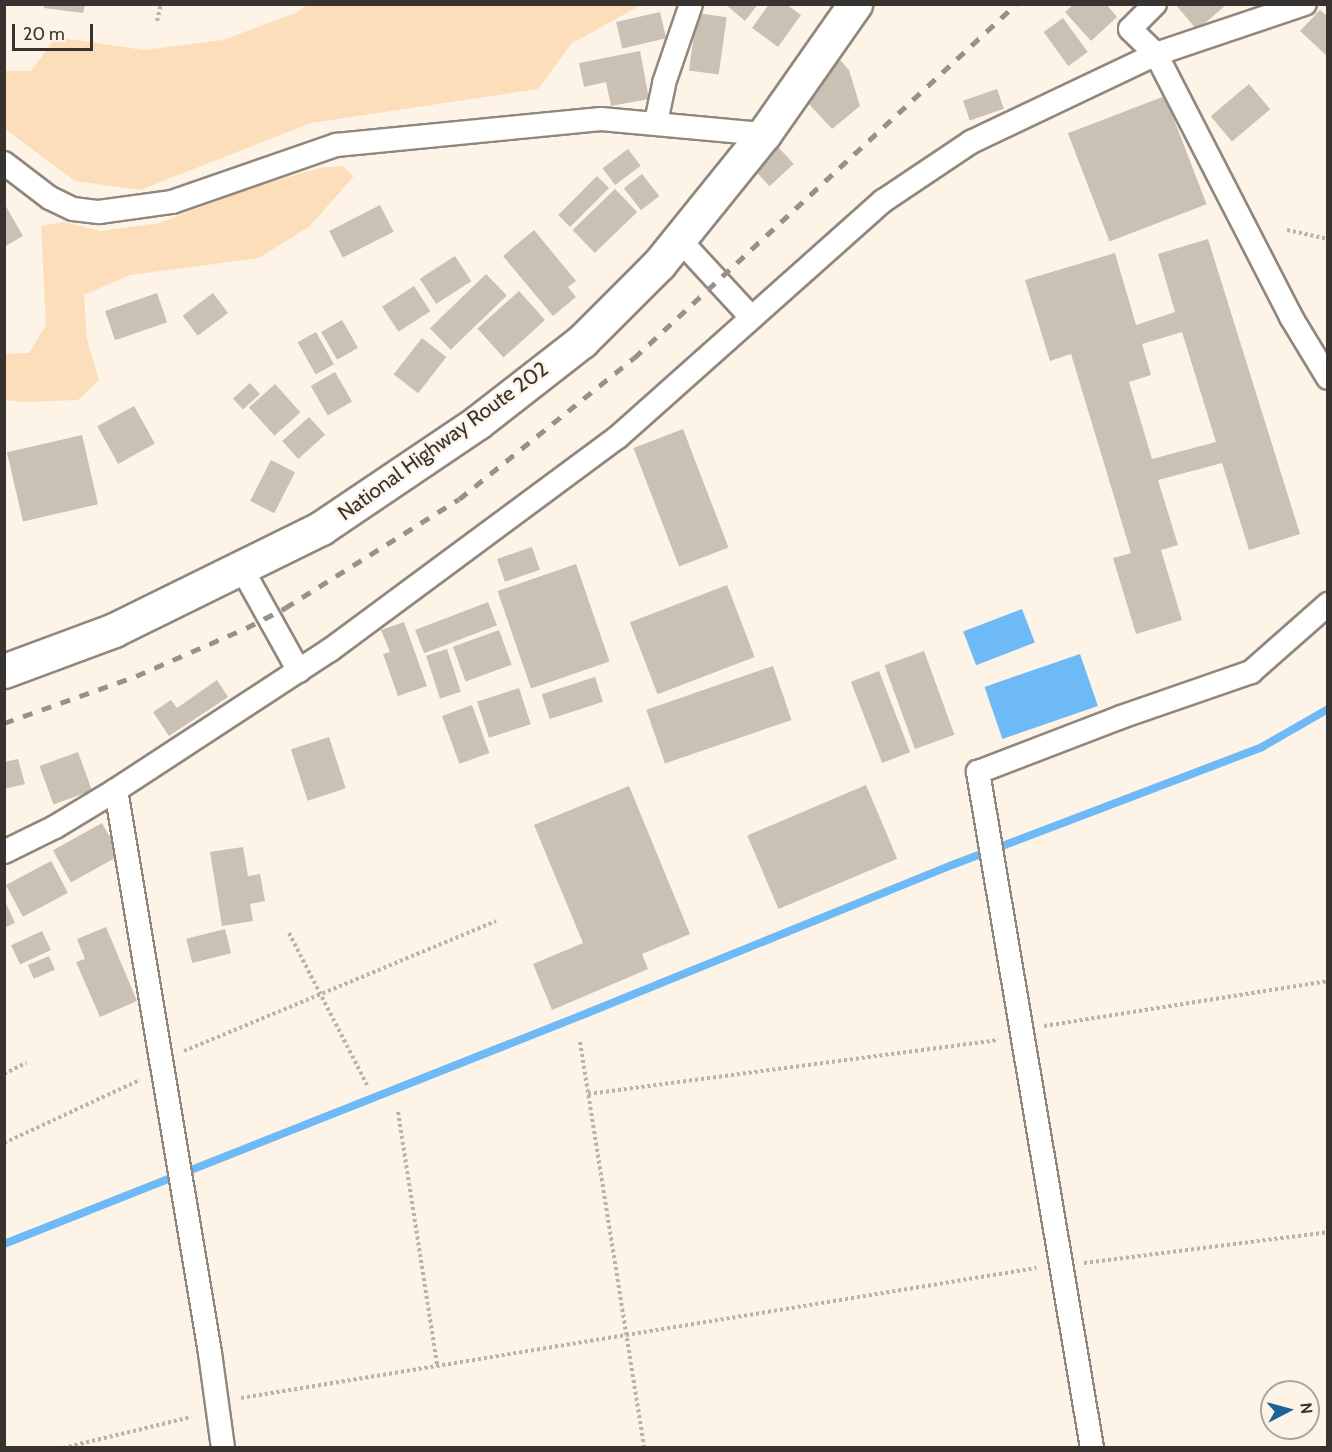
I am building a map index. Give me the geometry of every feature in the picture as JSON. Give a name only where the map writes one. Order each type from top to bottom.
[{"type":"highway","name":"National Highway Route 202","points":[[4,671],[114,630],[321,528],[478,422],[582,340],[659,264],[764,134],[855,4]]},
{"type":"street","points":[[656,122],[664,83],[691,4]]},
{"type":"street","points":[[1155,4],[1130,29],[1156,54],[1291,316],[1328,378]]},
{"type":"street","points":[[4,852],[55,827],[116,790],[299,671],[618,437],[883,201],[970,142],[1156,54],[1305,4]]},
{"type":"street","points":[[4,163],[50,198],[73,209],[99,212],[172,202],[336,145],[601,119],[656,122],[764,134]]},
{"type":"street","points":[[679,239],[751,318]]},
{"type":"street","points":[[241,567],[299,671]]},
{"type":"street","points":[[1092,1448],[978,772],[1121,717],[1251,672],[1328,604]]},
{"type":"street","points":[[116,790],[210,1353],[223,1448]]},
{"type":"path","points":[[157,21],[161,4]]},
{"type":"path","points":[[1287,230],[1328,240]]},
{"type":"path","points":[[178,1054],[496,921]]},
{"type":"path","points":[[289,933],[367,1084]]},
{"type":"path","points":[[1035,1027],[1328,981]]},
{"type":"path","points":[[588,1094],[998,1040]]},
{"type":"path","points":[[580,1042],[644,1448]]},
{"type":"path","points":[[4,1074],[26,1063]]},
{"type":"path","points":[[4,1143],[149,1076]]},
{"type":"path","points":[[398,1112],[437,1365]]},
{"type":"path","points":[[1075,1264],[1328,1232]]},
{"type":"path","points":[[231,1400],[626,1333],[1036,1268]]},
{"type":"path","points":[[63,1448],[191,1417]]},
{"type":"shaded area","points":[[308,5],[641,5],[571,44],[538,89],[311,123],[140,190],[75,181],[5,129],[5,71],[31,71],[56,37],[144,50],[223,40],[295,13]]},
{"type":"shaded area","points":[[342,166],[354,176],[310,226],[259,258],[130,275],[84,295],[87,340],[99,380],[78,400],[22,402],[5,400],[5,354],[29,353],[46,325],[41,226],[64,222],[101,231],[159,223],[248,189],[319,168]]},
{"type":"water","points":[[1022,609],[1035,643],[976,665],[963,632]]},
{"type":"water","points":[[1080,654],[1098,706],[1002,739],[985,687]]},
{"type":"building","points":[[725,4],[758,4],[745,21]]},
{"type":"building","points":[[769,4],[786,4],[801,15],[778,47],[752,28]]},
{"type":"building","points":[[1074,4],[1106,4],[1117,17],[1091,41],[1065,12]]},
{"type":"building","points":[[1175,4],[1227,4],[1197,30]]},
{"type":"building","points":[[45,5],[85,5],[83,13],[44,8]]},
{"type":"building","points":[[1320,10],[1328,17],[1326,55],[1300,31]]},
{"type":"building","points":[[660,12],[666,38],[622,48],[616,22]]},
{"type":"building","points":[[697,13],[727,17],[719,75],[689,70]]},
{"type":"building","points":[[1063,18],[1088,52],[1068,66],[1044,32]]},
{"type":"building","points":[[640,51],[649,99],[611,106],[606,82],[584,87],[579,63]]},
{"type":"building","points":[[839,59],[849,70],[860,106],[832,129],[809,104]]},
{"type":"building","points":[[1249,84],[1270,109],[1232,141],[1211,116]]},
{"type":"building","points":[[997,89],[1004,109],[970,121],[963,101]]},
{"type":"building","points":[[1165,96],[1207,204],[1109,242],[1068,133]]},
{"type":"building","points":[[778,147],[794,164],[770,186],[754,170]]},
{"type":"building","points":[[628,149],[641,166],[615,185],[602,168]]},
{"type":"building","points":[[642,174],[659,196],[641,210],[624,188]]},
{"type":"building","points":[[597,176],[609,188],[570,227],[558,215]]},
{"type":"building","points":[[615,189],[637,212],[595,253],[573,230]]},
{"type":"building","points":[[4,203],[23,236],[4,247]]},
{"type":"building","points":[[380,205],[394,232],[343,258],[329,231]]},
{"type":"building","points":[[534,230],[576,281],[568,287],[576,297],[553,316],[503,256]]},
{"type":"building","points":[[1208,239],[1300,534],[1249,550],[1222,463],[1158,480],[1178,545],[1161,550],[1182,620],[1136,634],[1113,558],[1131,553],[1071,354],[1050,361],[1025,280],[1115,253],[1136,325],[1175,312],[1158,254]],"holes":[[[1182,332],[1216,442],[1152,459],[1129,382],[1151,375],[1142,344]]]},
{"type":"building","points":[[455,256],[471,281],[436,304],[420,279]]},
{"type":"building","points":[[486,274],[507,296],[451,350],[430,328]]},
{"type":"building","points":[[414,286],[430,311],[398,332],[382,307]]},
{"type":"building","points":[[519,291],[545,320],[503,357],[477,328]]},
{"type":"building","points":[[157,293],[167,322],[115,340],[105,311]]},
{"type":"building","points":[[213,293],[228,313],[198,336],[183,316]]},
{"type":"building","points":[[342,320],[358,348],[337,360],[321,332]]},
{"type":"building","points":[[316,332],[334,364],[316,375],[298,342]]},
{"type":"building","points":[[422,338],[446,357],[418,393],[394,374]]},
{"type":"building","points":[[335,372],[352,401],[328,415],[311,386]]},
{"type":"building","points":[[250,383],[260,394],[243,410],[233,398]]},
{"type":"building","points":[[275,384],[300,412],[274,436],[249,407]]},
{"type":"building","points":[[134,406],[155,444],[118,464],[97,426]]},
{"type":"building","points":[[309,417],[325,435],[298,459],[282,441]]},
{"type":"building","points":[[683,429],[729,548],[679,567],[634,448]]},
{"type":"building","points":[[82,435],[98,504],[23,522],[7,452]]},
{"type":"building","points":[[271,460],[295,472],[274,513],[250,501]]},
{"type":"building","points":[[532,547],[540,570],[505,582],[497,559]]},
{"type":"building","points":[[576,564],[610,661],[531,688],[498,591]]},
{"type":"building","points":[[727,585],[755,657],[658,694],[630,622]]},
{"type":"building","points":[[488,602],[497,625],[424,653],[415,630]]},
{"type":"building","points":[[404,622],[427,686],[398,696],[383,654],[390,652],[381,630]]},
{"type":"building","points":[[499,630],[512,665],[466,682],[453,647]]},
{"type":"building","points":[[447,649],[461,692],[440,699],[426,656]]},
{"type":"building","points":[[924,651],[954,735],[915,749],[885,665]]},
{"type":"building","points":[[773,666],[792,720],[665,764],[646,710]]},
{"type":"building","points":[[879,671],[910,752],[882,763],[851,682]]},
{"type":"building","points":[[595,677],[603,702],[550,719],[542,694]]},
{"type":"building","points":[[217,680],[228,697],[169,736],[153,712],[171,700],[177,708]]},
{"type":"building","points":[[519,688],[531,724],[489,738],[477,702]]},
{"type":"building","points":[[472,705],[489,753],[459,764],[442,716]]},
{"type":"building","points":[[329,737],[346,788],[308,801],[291,749]]},
{"type":"building","points":[[78,752],[92,791],[53,805],[39,766]]},
{"type":"building","points":[[18,759],[25,784],[4,789],[4,762]]},
{"type":"building","points":[[866,785],[897,859],[779,909],[747,835]]},
{"type":"building","points":[[629,786],[690,934],[642,954],[648,969],[552,1010],[533,964],[583,943],[534,825]]},
{"type":"building","points":[[102,823],[120,855],[71,883],[53,850]]},
{"type":"building","points":[[243,847],[248,876],[260,874],[265,901],[250,904],[253,921],[222,926],[210,852]]},
{"type":"building","points":[[51,861],[68,893],[23,917],[6,885]]},
{"type":"building","points":[[4,899],[15,923],[4,928]]},
{"type":"building","points":[[106,927],[137,1001],[100,1017],[76,962],[85,959],[77,939]]},
{"type":"building","points":[[225,929],[231,953],[192,963],[186,939]]},
{"type":"building","points":[[42,931],[51,950],[20,964],[11,945]]},
{"type":"building","points":[[49,956],[55,970],[34,979],[28,965]]},
{"type":"waterway","points":[[4,1244],[580,1016],[952,865],[1262,747],[1328,709]]},
{"type":"railway","points":[[4,723],[136,676],[246,628],[285,608],[459,499],[634,358],[1016,4]]}]
